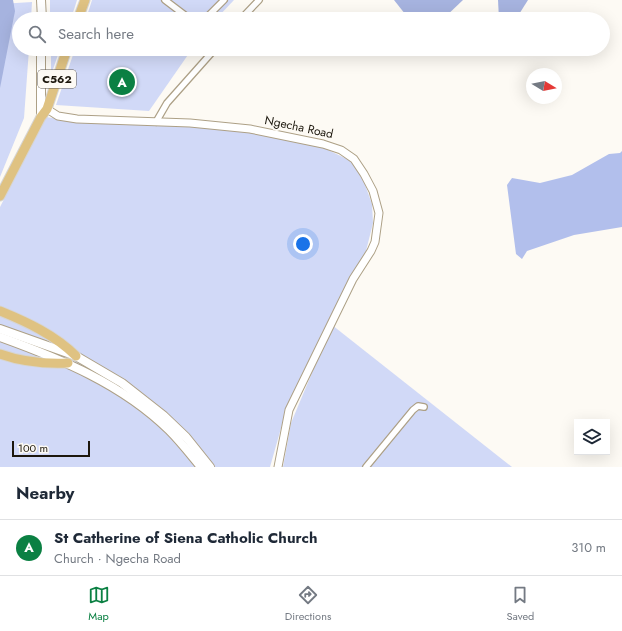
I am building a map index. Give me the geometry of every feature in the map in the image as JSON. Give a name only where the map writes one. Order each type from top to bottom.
[{"type":"main road","points":[[41,0],[42,12]]},
{"type":"main road","points":[[81,12],[85,0]]},
{"type":"main road","points":[[41,56],[41,117]]},
{"type":"main road","name":"C562","points":[[47,109],[66,56]]},
{"type":"main road","points":[[0,196],[41,117],[47,109]]},
{"type":"main road","points":[[0,311],[45,332],[67,347],[76,356]]},
{"type":"main road","points":[[0,329],[76,356],[122,383],[155,408],[186,437],[210,467]]},
{"type":"main road","points":[[0,337],[68,363],[107,384],[156,418],[201,467]]},
{"type":"main road","points":[[0,354],[21,360],[45,364],[68,363]]},
{"type":"street","points":[[165,0],[181,12]]},
{"type":"street","points":[[212,12],[224,0]]},
{"type":"street","points":[[248,12],[259,0]]},
{"type":"street","points":[[156,122],[167,103],[209,56]]},
{"type":"street","name":"Ngecha Road","points":[[47,109],[58,116],[77,119],[237,127],[323,144],[341,150],[354,159],[364,174],[378,204],[379,222],[371,251],[353,279],[295,397],[285,422],[278,467]]},
{"type":"street","points":[[366,467],[415,407],[424,407]]},
{"type":"street","name":"Ngecha Road","points":[[274,467],[280,448]]},
{"type":"shaded area","points":[[0,0],[13,0],[15,11],[12,12],[12,26],[0,88]]},
{"type":"shaded area","points":[[50,0],[77,0],[73,12],[50,12]]},
{"type":"shaded area","points":[[92,0],[234,0],[223,12],[88,12]]},
{"type":"shaded area","points":[[394,0],[463,0],[450,12],[403,12]]},
{"type":"shaded area","points":[[498,0],[528,0],[520,12],[499,12]]},
{"type":"shaded area","points":[[32,2],[31,12],[12,12],[12,56],[28,56],[24,118],[0,177],[0,4]]},
{"type":"shaded area","points":[[51,56],[58,56],[51,75]]},
{"type":"shaded area","points":[[73,56],[187,56],[149,111],[56,105]]},
{"type":"shaded area","points":[[46,117],[87,123],[135,123],[238,127],[324,148],[351,161],[363,179],[372,204],[373,223],[366,251],[287,407],[270,467],[0,467],[0,207]]},
{"type":"shaded area","points":[[622,151],[622,227],[574,235],[527,251],[522,259],[516,254],[507,185],[512,178],[540,183],[572,175],[609,154],[620,153]]},
{"type":"shaded area","points":[[332,325],[512,467],[283,467],[291,423]]},
{"type":"place","name":"St Catherine of Siena Catholic Church","points":[[122,82]]}]
